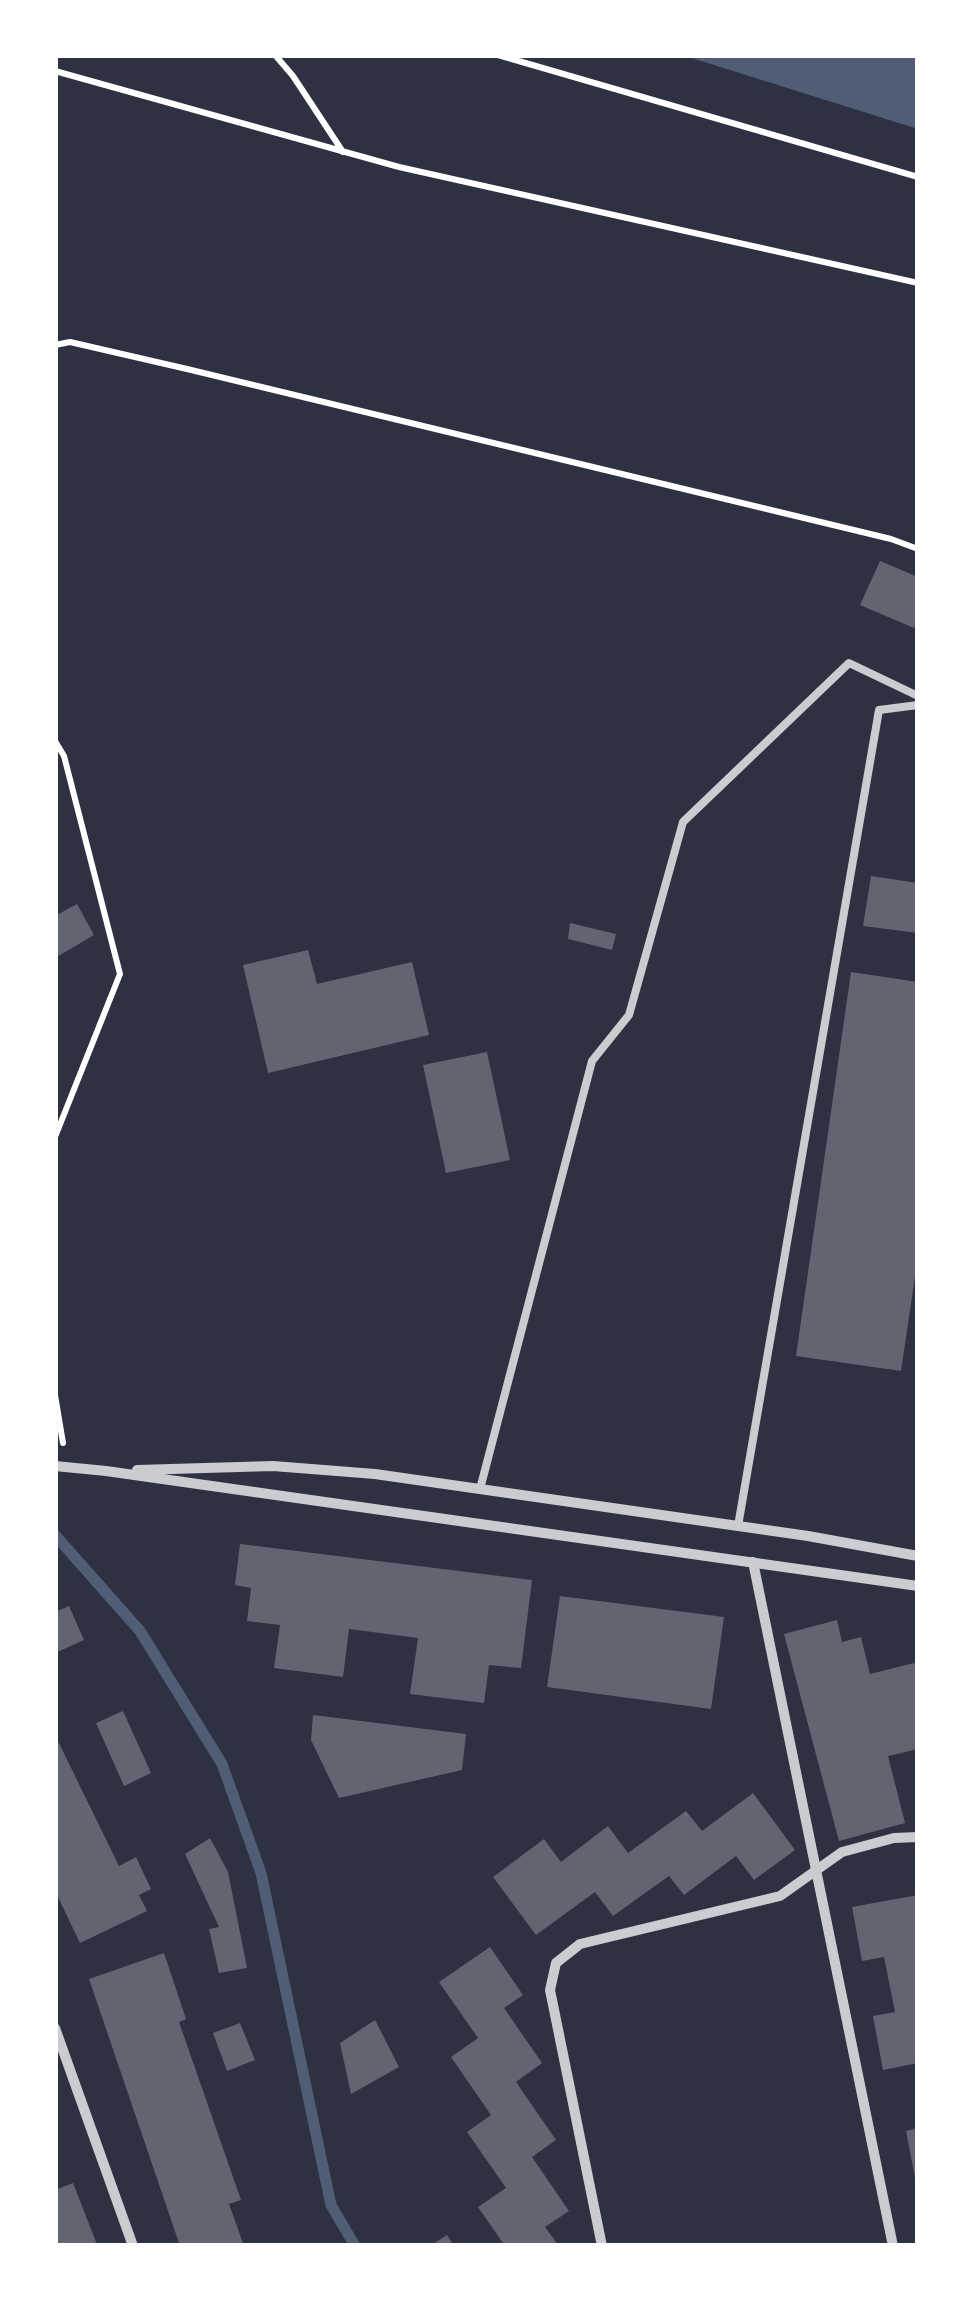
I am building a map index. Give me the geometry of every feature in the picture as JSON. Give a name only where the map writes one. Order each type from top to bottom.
[{"type":"street","points":[[106,1471],[274,1466],[374,1474],[918,1556]]},
{"type":"street","points":[[61,1467],[918,1586]]},
{"type":"street","points":[[753,1562],[893,2246]]},
{"type":"street","points":[[602,2246],[550,1990],[556,1963],[580,1944],[780,1896],[842,1852],[918,1836]]},
{"type":"street","points":[[55,2028],[133,2246]]},
{"type":"lane","points":[[480,1489],[592,1062],[629,1015],[683,822],[850,663],[918,696]]},
{"type":"lane","points":[[738,1526],[879,710],[918,705]]},
{"type":"path","points":[[275,55],[344,152]]},
{"type":"path","points":[[498,55],[918,177]]},
{"type":"path","points":[[55,71],[398,168],[918,283]]},
{"type":"path","points":[[55,345],[70,342],[170,365],[890,539],[918,549]]},
{"type":"path","points":[[55,742],[64,756],[120,974],[55,1137]]},
{"type":"path","points":[[55,1395],[61,1467]]},
{"type":"water","points":[[682,55],[918,55],[918,129]]},
{"type":"building","points":[[880,561],[918,577],[918,618],[914,628],[860,605]]},
{"type":"building","points":[[871,876],[918,883],[918,933],[863,926]]},
{"type":"building","points":[[77,904],[94,935],[55,958],[55,916]]},
{"type":"building","points":[[570,923],[616,934],[612,950],[568,939]]},
{"type":"building","points":[[308,950],[317,984],[412,962],[429,1035],[268,1073],[243,965]]},
{"type":"building","points":[[851,972],[918,982],[918,1256],[901,1371],[796,1356]]},
{"type":"building","points":[[487,1052],[510,1160],[446,1173],[423,1065]]},
{"type":"building","points":[[240,1544],[532,1580],[521,1668],[489,1665],[484,1703],[410,1694],[418,1638],[349,1629],[343,1677],[274,1668],[280,1625],[247,1621],[251,1588],[235,1585]]},
{"type":"building","points":[[560,1596],[724,1617],[711,1709],[547,1687]]},
{"type":"building","points":[[69,1606],[84,1640],[55,1653],[55,1612]]},
{"type":"building","points":[[837,1620],[842,1642],[861,1637],[870,1674],[918,1662],[918,1749],[888,1756],[905,1823],[839,1841],[784,1634]]},
{"type":"building","points":[[123,1711],[151,1773],[124,1786],[96,1723]]},
{"type":"building","points":[[313,1715],[466,1734],[462,1770],[339,1798],[311,1740]]},
{"type":"building","points":[[55,1735],[119,1866],[136,1857],[151,1889],[139,1895],[147,1911],[80,1943],[55,1891]]},
{"type":"building","points":[[753,1793],[795,1850],[754,1880],[736,1856],[684,1895],[669,1876],[613,1916],[595,1892],[536,1935],[493,1877],[544,1839],[561,1862],[608,1826],[628,1853],[686,1811],[702,1831]]},
{"type":"building","points":[[210,1838],[228,1872],[247,1968],[219,1973],[209,1929],[219,1927],[185,1854]]},
{"type":"building","points":[[918,1895],[918,2063],[883,2070],[873,2016],[895,2012],[884,1957],[862,1961],[852,1907]]},
{"type":"building","points":[[490,1947],[523,1995],[504,2008],[542,2063],[516,2082],[556,2140],[532,2157],[569,2211],[545,2227],[559,2246],[505,2246],[478,2207],[506,2188],[467,2132],[491,2115],[451,2057],[478,2038],[439,1982]]},
{"type":"building","points":[[164,1953],[186,2019],[179,2022],[241,2200],[229,2204],[244,2246],[180,2246],[89,1979]]},
{"type":"building","points":[[375,2020],[399,2067],[351,2094],[340,2043]]},
{"type":"building","points":[[240,2023],[255,2060],[227,2071],[213,2033]]},
{"type":"building","points":[[918,2128],[918,2183],[916,2183],[906,2131]]},
{"type":"building","points":[[73,2183],[97,2246],[55,2246],[55,2190]]},
{"type":"building","points":[[447,2235],[454,2246],[430,2246]]},
{"type":"waterway","points":[[55,1535],[140,1631],[222,1764],[261,1873],[331,2205],[355,2246]]}]
